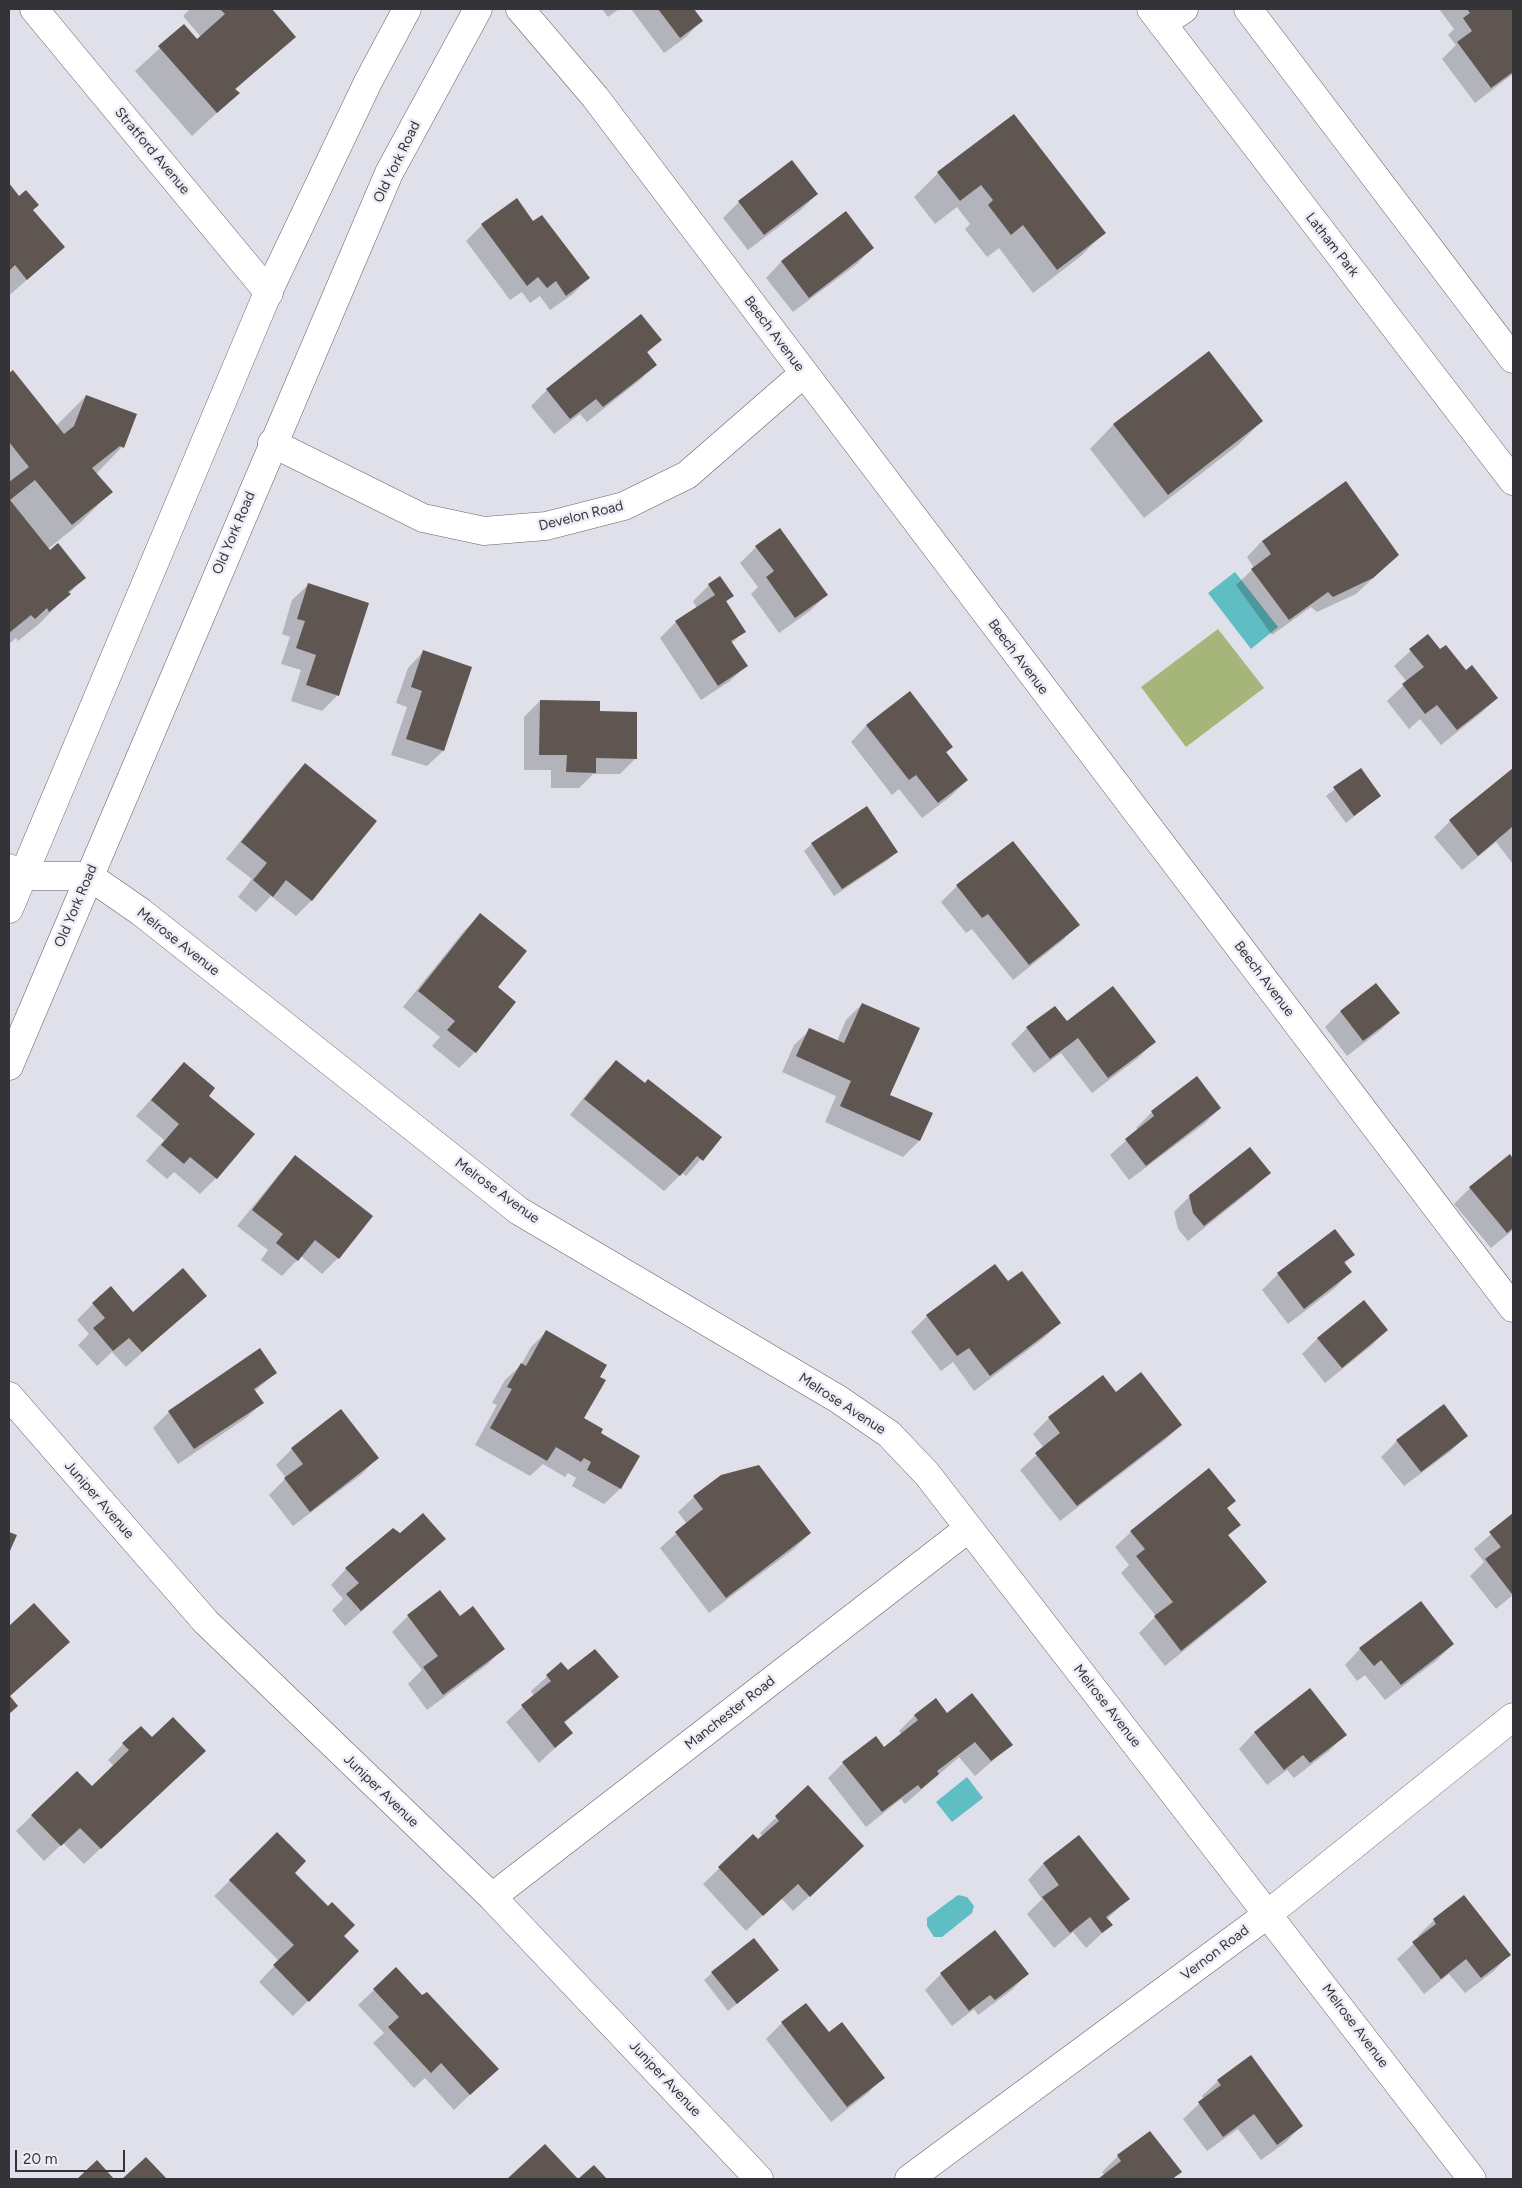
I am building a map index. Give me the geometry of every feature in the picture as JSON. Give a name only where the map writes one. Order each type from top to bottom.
[{"type":"main road","name":"Stratford Avenue","points":[[34,9],[270,293]]},
{"type":"main road","points":[[9,910],[16,872],[270,293],[368,82],[407,9]]},
{"type":"main road","name":"Old York Road","points":[[9,1066],[88,876],[389,173],[478,9]]},
{"type":"main road","name":"Beech Avenue","points":[[520,9],[595,97],[803,374],[1513,1308]]},
{"type":"main road","points":[[1248,9],[1513,359]]},
{"type":"main road","name":"Latham Park","points":[[1166,14],[1505,452],[1513,481]]},
{"type":"main road","name":"Develon Road","points":[[272,444],[423,518],[484,531],[546,526],[624,506],[687,475],[803,374]]},
{"type":"main road","points":[[16,872],[88,876]]},
{"type":"main road","name":"Melrose Avenue","points":[[88,876],[141,912],[519,1211],[838,1399],[889,1434],[928,1474],[1472,2179]]},
{"type":"main road","name":"Juniper Avenue","points":[[9,1396],[206,1622],[492,1897],[759,2179]]},
{"type":"main road","name":"Manchester Road","points":[[492,1897],[969,1528]]},
{"type":"main road","name":"Vernon Road","points":[[909,2179],[1268,1914],[1513,1717]]},
{"type":"green space","points":[[1218,629],[1264,688],[1186,747],[1141,687]]},
{"type":"water","points":[[1235,572],[1278,627],[1251,649],[1208,593]]},
{"type":"water","points":[[967,1777],[983,1798],[952,1822],[936,1802]]},
{"type":"water","points":[[958,1895],[967,1897],[974,1906],[972,1913],[942,1937],[934,1937],[927,1926],[927,1918]]},
{"type":"building","points":[[220,9],[272,9],[296,37],[235,89],[240,93],[217,113],[158,46],[184,24],[197,39],[225,14]]},
{"type":"building","points":[[658,9],[694,9],[703,21],[680,38]]},
{"type":"building","points":[[1467,9],[1513,9],[1513,72],[1491,88],[1457,42],[1472,31],[1463,18],[1470,13]]},
{"type":"building","points":[[1014,114],[1106,233],[1057,270],[1023,225],[1011,235],[988,205],[993,200],[981,185],[960,201],[937,172]]},
{"type":"building","points":[[792,160],[818,194],[764,235],[738,201]]},
{"type":"building","points":[[9,183],[19,196],[26,190],[39,205],[33,210],[65,247],[27,280],[15,265],[9,271]]},
{"type":"building","points":[[517,198],[533,221],[542,215],[590,278],[566,296],[556,281],[547,288],[538,277],[527,286],[481,224]]},
{"type":"building","points":[[846,211],[874,248],[809,298],[781,261]]},
{"type":"building","points":[[641,314],[662,340],[647,352],[657,365],[603,407],[596,399],[570,419],[546,389]]},
{"type":"building","points":[[1209,351],[1263,421],[1168,495],[1113,424]]},
{"type":"building","points":[[13,370],[64,434],[74,426],[86,395],[137,414],[124,448],[120,446],[92,468],[113,492],[72,525],[35,480],[10,500],[50,550],[58,543],[86,578],[68,592],[71,594],[49,612],[47,608],[35,619],[31,615],[9,633],[9,482],[29,467],[9,442],[9,373]]},
{"type":"building","points":[[1346,481],[1399,555],[1373,578],[1333,597],[1328,592],[1289,620],[1251,569],[1271,554],[1262,541]]},
{"type":"building","points":[[780,528],[828,595],[795,618],[766,577],[774,571],[755,546]]},
{"type":"building","points":[[720,576],[734,596],[726,601],[746,632],[731,641],[748,666],[718,686],[675,621],[715,595],[708,584]]},
{"type":"building","points":[[308,583],[369,603],[339,696],[306,685],[316,655],[296,648],[305,621],[297,619]]},
{"type":"building","points":[[1428,634],[1440,649],[1446,645],[1466,670],[1472,665],[1498,698],[1457,730],[1437,705],[1425,714],[1402,684],[1424,667],[1409,649]]},
{"type":"building","points":[[423,650],[472,667],[444,751],[406,739],[422,691],[411,687]]},
{"type":"building","points":[[910,691],[953,747],[946,752],[968,780],[938,803],[916,775],[909,780],[866,725]]},
{"type":"building","points":[[540,700],[600,701],[600,711],[637,712],[637,759],[596,758],[596,773],[566,772],[567,755],[539,755]]},
{"type":"building","points":[[305,763],[377,821],[312,901],[286,880],[273,897],[253,880],[267,863],[241,842]]},
{"type":"building","points":[[1361,768],[1381,796],[1354,816],[1333,787]]},
{"type":"building","points":[[1513,768],[1513,829],[1512,827],[1478,856],[1449,820]]},
{"type":"building","points":[[867,806],[898,852],[842,889],[811,843]]},
{"type":"building","points":[[1013,841],[1080,925],[1029,965],[988,914],[982,918],[956,885]]},
{"type":"building","points":[[480,913],[527,951],[498,987],[516,1002],[476,1053],[447,1030],[455,1021],[418,991]]},
{"type":"building","points":[[1376,983],[1400,1013],[1363,1041],[1340,1011]]},
{"type":"building","points":[[1113,986],[1156,1042],[1108,1078],[1078,1038],[1050,1059],[1026,1027],[1055,1006],[1067,1021]]},
{"type":"building","points":[[862,1003],[920,1028],[890,1095],[933,1113],[920,1141],[840,1106],[851,1081],[796,1056],[809,1028],[844,1043]]},
{"type":"building","points":[[616,1060],[645,1083],[648,1079],[722,1137],[703,1161],[697,1156],[680,1176],[584,1099]]},
{"type":"building","points":[[184,1062],[215,1088],[209,1096],[255,1134],[217,1179],[190,1157],[184,1164],[161,1145],[179,1124],[151,1100]]},
{"type":"building","points":[[1197,1076],[1221,1108],[1146,1166],[1125,1139],[1154,1116],[1151,1111]]},
{"type":"building","points":[[1250,1147],[1271,1173],[1204,1226],[1193,1213],[1189,1195]]},
{"type":"building","points":[[1510,1154],[1513,1159],[1513,1228],[1507,1233],[1469,1187]]},
{"type":"building","points":[[295,1155],[373,1216],[339,1259],[315,1240],[298,1261],[276,1243],[283,1234],[252,1210]]},
{"type":"building","points":[[1335,1229],[1355,1255],[1344,1262],[1352,1272],[1304,1309],[1277,1273]]},
{"type":"building","points":[[995,1264],[1008,1281],[1022,1271],[1061,1323],[990,1376],[969,1348],[957,1356],[926,1315]]},
{"type":"building","points":[[183,1268],[207,1296],[142,1352],[129,1338],[113,1351],[93,1328],[105,1318],[92,1303],[111,1286],[133,1312]]},
{"type":"building","points":[[1364,1300],[1388,1330],[1342,1368],[1317,1338]]},
{"type":"building","points":[[546,1330],[607,1365],[600,1377],[606,1380],[584,1418],[603,1429],[601,1433],[640,1456],[621,1489],[587,1470],[591,1462],[584,1458],[581,1462],[556,1447],[547,1461],[490,1428],[512,1389],[507,1387],[521,1363],[526,1366]]},
{"type":"building","points":[[260,1348],[277,1373],[254,1389],[264,1403],[194,1449],[168,1411]]},
{"type":"building","points":[[1141,1372],[1182,1425],[1077,1506],[1035,1453],[1060,1433],[1048,1417],[1103,1375],[1116,1392]]},
{"type":"building","points":[[1444,1404],[1468,1436],[1421,1472],[1396,1440]]},
{"type":"building","points":[[341,1409],[379,1458],[310,1512],[284,1478],[303,1464],[291,1448]]},
{"type":"building","points":[[759,1465],[811,1533],[726,1598],[675,1532],[703,1509],[693,1496],[721,1475]]},
{"type":"building","points":[[1209,1468],[1236,1501],[1227,1508],[1241,1525],[1228,1535],[1267,1582],[1181,1651],[1154,1616],[1173,1602],[1136,1556],[1145,1549],[1130,1531]]},
{"type":"building","points":[[423,1513],[446,1539],[361,1611],[346,1594],[359,1583],[345,1568],[393,1528],[400,1533]]},
{"type":"building","points":[[1513,1513],[1512,1594],[1485,1559],[1501,1547],[1489,1532]]},
{"type":"building","points":[[9,1532],[17,1535],[9,1553]]},
{"type":"building","points":[[440,1590],[460,1616],[473,1606],[505,1649],[443,1695],[423,1667],[438,1656],[407,1615]]},
{"type":"building","points":[[1421,1601],[1454,1644],[1401,1685],[1381,1660],[1374,1666],[1359,1648]]},
{"type":"building","points":[[34,1603],[70,1642],[10,1696],[18,1706],[9,1714],[9,1626]]},
{"type":"building","points":[[595,1649],[619,1677],[564,1722],[573,1733],[555,1748],[521,1705],[551,1681],[546,1675],[561,1662],[568,1670]]},
{"type":"building","points":[[1310,1688],[1347,1735],[1310,1763],[1303,1755],[1284,1770],[1254,1732]]},
{"type":"building","points":[[972,1693],[1013,1745],[991,1761],[975,1742],[937,1771],[939,1774],[921,1789],[918,1785],[882,1812],[842,1762],[876,1736],[884,1747],[918,1720],[914,1715],[936,1698],[947,1713]]},
{"type":"building","points":[[173,1717],[206,1751],[101,1849],[80,1828],[61,1846],[31,1815],[77,1771],[92,1786],[129,1750],[122,1743],[141,1726],[152,1737]]},
{"type":"building","points":[[808,1785],[864,1846],[810,1897],[798,1884],[763,1916],[718,1867],[753,1834],[758,1839],[779,1821],[775,1816]]},
{"type":"building","points":[[277,1832],[306,1861],[295,1873],[328,1906],[332,1902],[355,1925],[344,1936],[359,1951],[309,2002],[273,1965],[294,1945],[229,1880]]},
{"type":"building","points":[[1079,1835],[1130,1899],[1106,1917],[1113,1925],[1102,1933],[1090,1917],[1070,1933],[1042,1897],[1059,1885],[1043,1863]]},
{"type":"building","points":[[1464,1895],[1511,1955],[1481,1978],[1466,1959],[1441,1979],[1412,1942],[1436,1924],[1433,1919]]},
{"type":"building","points":[[995,1930],[1029,1974],[995,2000],[990,1995],[969,2011],[940,1973]]},
{"type":"building","points":[[754,1938],[779,1970],[737,2004],[711,1972]]},
{"type":"building","points":[[396,1967],[422,1995],[427,1992],[499,2069],[470,2095],[441,2063],[431,2073],[388,2027],[399,2017],[373,1989]]},
{"type":"building","points":[[806,2003],[829,2032],[842,2022],[885,2078],[847,2107],[781,2022]]},
{"type":"building","points":[[1251,2055],[1303,2126],[1277,2145],[1254,2114],[1223,2137],[1198,2102],[1221,2085],[1217,2080]]},
{"type":"building","points":[[1150,2131],[1182,2172],[1172,2179],[1098,2179],[1121,2161],[1117,2155]]},
{"type":"building","points":[[545,2144],[578,2179],[507,2179]]},
{"type":"building","points":[[146,2157],[167,2179],[122,2179]]},
{"type":"building","points":[[97,2160],[114,2179],[77,2179]]},
{"type":"building","points":[[594,2165],[607,2179],[578,2179]]}]
